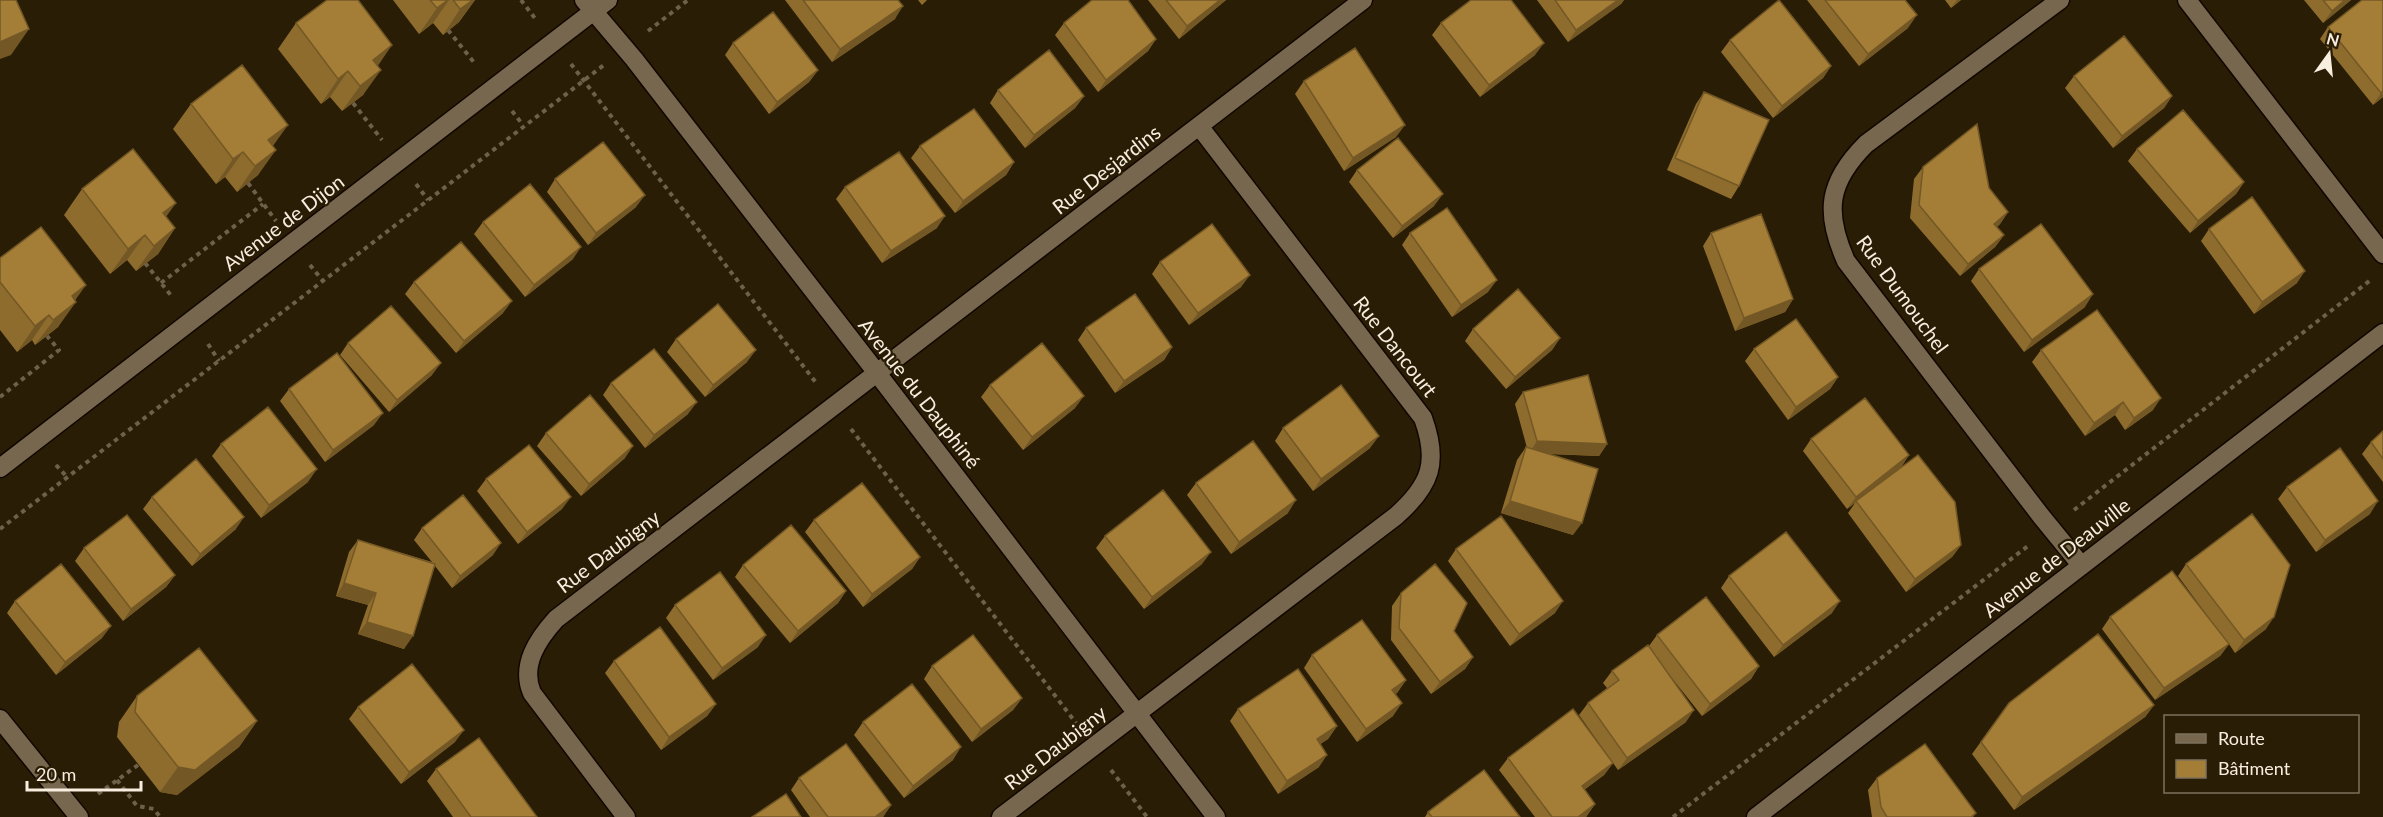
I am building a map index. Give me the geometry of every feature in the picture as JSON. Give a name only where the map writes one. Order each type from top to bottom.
[{"type":"street","name":"Rue Desjardins","points":[[877,374],[1363,0]]},
{"type":"street","name":"Rue Dumouchel","points":[[2060,0],[1866,144],[1848,162],[1835,186],[1831,211],[1836,237],[1846,261],[2081,565]]},
{"type":"street","points":[[2187,0],[2383,254]]},
{"type":"street","name":"Avenue du Dauphiné","points":[[595,4],[1216,817]]},
{"type":"street","name":"Avenue de Dijon","points":[[0,468],[595,4]]},
{"type":"street","name":"Rue Dancourt","points":[[1136,713],[1396,516],[1424,487],[1432,464],[1432,442],[1423,418],[1199,126]]},
{"type":"street","name":"Avenue de Deauville","points":[[1756,817],[2383,333]]},
{"type":"street","name":"Rue Daubigny","points":[[626,817],[532,693],[528,675],[538,642],[556,619],[877,374]]},
{"type":"street","name":"Rue Daubigny","points":[[1001,817],[1136,713]]},
{"type":"street","points":[[0,719],[76,813]]},
{"type":"path","points":[[521,0],[531,13]]},
{"type":"path","points":[[659,22],[688,0]]},
{"type":"path","points":[[0,529],[583,78],[593,73]]},
{"type":"path","points":[[583,78],[814,380]]},
{"type":"path","points":[[161,283],[263,204]]},
{"type":"path","name":"Avenue de Deauville","points":[[2078,507],[2364,285]]},
{"type":"path","points":[[0,397],[58,350],[47,336]]},
{"type":"path","points":[[855,434],[1072,718]]},
{"type":"path","points":[[56,465],[67,477]]},
{"type":"path","name":"Avenue de Deauville","points":[[1673,817],[2023,549]]},
{"type":"path","points":[[76,813],[138,765]]},
{"type":"path","points":[[1113,772],[1148,817]]},
{"type":"path","points":[[117,780],[137,806],[154,809],[160,817]]},
{"type":"building","points":[[0,0],[16,0],[29,29],[0,42]]},
{"type":"building","points":[[327,0],[358,0],[392,45],[373,60],[381,70],[360,86],[348,71],[338,79],[296,23]]},
{"type":"building","points":[[430,0],[448,0],[437,8]]},
{"type":"building","points":[[453,0],[473,0],[460,9]]},
{"type":"building","points":[[803,0],[898,0],[903,6],[840,49]]},
{"type":"building","points":[[1092,0],[1128,0],[1156,39],[1106,80],[1064,23]]},
{"type":"building","points":[[1166,0],[1220,0],[1187,26]]},
{"type":"building","points":[[1471,0],[1511,0],[1544,43],[1489,85],[1441,23]]},
{"type":"building","points":[[1555,0],[1618,0],[1576,30]]},
{"type":"building","points":[[1779,0],[1831,66],[1782,106],[1730,40]]},
{"type":"building","points":[[1825,0],[1905,0],[1917,15],[1868,54]]},
{"type":"building","points":[[2323,0],[2345,0],[2332,11]]},
{"type":"building","points":[[2362,0],[2383,0],[2383,91],[2381,93],[2328,27]]},
{"type":"building","points":[[773,12],[818,70],[777,102],[733,43]]},
{"type":"building","points":[[2124,36],[2172,96],[2122,136],[2074,76]]},
{"type":"building","points":[[1355,48],[1405,125],[1353,158],[1304,81]]},
{"type":"building","points":[[1049,50],[1084,96],[1034,135],[998,90]]},
{"type":"building","points":[[242,65],[288,125],[268,140],[276,150],[255,166],[243,152],[233,159],[191,104]]},
{"type":"building","points":[[1704,92],[1769,120],[1739,186],[1675,158]]},
{"type":"building","points":[[974,109],[1014,162],[963,201],[920,146]]},
{"type":"building","points":[[2183,110],[2244,182],[2198,221],[2137,149]]},
{"type":"building","points":[[1977,124],[1989,188],[2008,212],[1994,224],[2004,235],[1968,264],[1919,205],[1923,167]]},
{"type":"building","points":[[1398,138],[1443,194],[1402,226],[1357,170]]},
{"type":"building","points":[[603,142],[645,195],[596,233],[555,179]]},
{"type":"building","points":[[133,149],[176,203],[163,213],[175,228],[154,246],[145,235],[128,249],[82,189]]},
{"type":"building","points":[[899,152],[945,216],[891,251],[845,187]]},
{"type":"building","points":[[530,184],[581,247],[534,285],[483,222]]},
{"type":"building","points":[[2252,197],[2305,271],[2262,302],[2209,229]]},
{"type":"building","points":[[1447,208],[1497,280],[1461,305],[1410,233]]},
{"type":"building","points":[[1761,214],[1793,299],[1744,318],[1711,233]]},
{"type":"building","points":[[1212,224],[1250,275],[1198,313],[1160,262]]},
{"type":"building","points":[[2041,224],[2093,294],[2032,340],[1979,269]]},
{"type":"building","points":[[41,227],[86,285],[72,296],[76,302],[53,320],[49,315],[35,326],[0,282],[0,258]]},
{"type":"building","points":[[461,242],[512,301],[464,341],[414,282]]},
{"type":"building","points":[[1518,289],[1560,338],[1515,377],[1473,329]]},
{"type":"building","points":[[1135,294],[1172,347],[1124,381],[1086,328]]},
{"type":"building","points":[[718,304],[756,350],[713,385],[676,339]]},
{"type":"building","points":[[391,306],[441,363],[397,400],[348,343]]},
{"type":"building","points":[[2097,310],[2161,398],[2134,418],[2123,402],[2094,423],[2041,350]]},
{"type":"building","points":[[1796,319],[1838,377],[1796,407],[1754,349]]},
{"type":"building","points":[[1042,343],[1084,396],[1032,437],[990,385]]},
{"type":"building","points":[[654,349],[697,402],[654,435],[611,383]]},
{"type":"building","points":[[337,353],[383,413],[333,450],[289,389]]},
{"type":"building","points":[[1588,375],[1607,444],[1537,441],[1523,392]]},
{"type":"building","points":[[1341,385],[1379,436],[1321,479],[1283,428]]},
{"type":"building","points":[[590,395],[633,446],[589,484],[546,433]]},
{"type":"building","points":[[1865,398],[1909,455],[1856,497],[1811,439]]},
{"type":"building","points":[[268,407],[317,469],[269,505],[221,444]]},
{"type":"building","points":[[2383,431],[2383,459],[2371,442]]},
{"type":"building","points":[[1253,441],[1296,500],[1239,542],[1196,483]]},
{"type":"building","points":[[529,445],[571,497],[527,532],[486,479]]},
{"type":"building","points":[[1526,447],[1598,469],[1582,523],[1510,501]]},
{"type":"building","points":[[2340,448],[2378,501],[2325,540],[2287,487]]},
{"type":"building","points":[[1918,455],[1955,502],[1961,545],[1915,579],[1856,501]]},
{"type":"building","points":[[196,459],[244,517],[200,554],[152,497]]},
{"type":"building","points":[[862,483],[920,557],[872,594],[814,520]]},
{"type":"building","points":[[1163,490],[1211,552],[1152,597],[1105,536]]},
{"type":"building","points":[[463,495],[501,543],[460,576],[422,528]]},
{"type":"building","points":[[2252,514],[2290,565],[2274,617],[2244,640],[2186,564]]},
{"type":"building","points":[[127,515],[175,575],[131,609],[84,548]]},
{"type":"building","points":[[1501,516],[1563,601],[1519,634],[1456,549]]},
{"type":"building","points":[[791,525],[846,591],[798,631],[743,565]]},
{"type":"building","points":[[1786,532],[1840,601],[1783,645],[1729,576]]},
{"type":"building","points":[[358,540],[435,564],[413,636],[367,622],[376,593],[344,583]]},
{"type":"building","points":[[61,564],[111,626],[65,662],[15,601]]},
{"type":"building","points":[[1435,564],[1467,603],[1454,631],[1473,657],[1440,682],[1399,628],[1401,593]]},
{"type":"building","points":[[2172,571],[2229,644],[2164,688],[2110,617]]},
{"type":"building","points":[[720,572],[766,635],[722,668],[675,605]]},
{"type":"building","points":[[1706,597],[1759,666],[1710,704],[1657,635]]},
{"type":"building","points":[[1362,620],[1406,680],[1392,690],[1402,703],[1366,729],[1312,655]]},
{"type":"building","points":[[660,627],[716,704],[669,737],[614,661]]},
{"type":"building","points":[[2098,634],[2154,705],[2022,797],[1981,742],[2009,703]]},
{"type":"building","points":[[973,635],[1022,698],[981,729],[932,666]]},
{"type":"building","points":[[1648,645],[1694,710],[1627,758],[1588,703],[1619,680],[1612,671]]},
{"type":"building","points":[[199,648],[257,721],[195,770],[178,767],[135,712],[137,696]]},
{"type":"building","points":[[412,664],[464,730],[409,772],[358,707]]},
{"type":"building","points":[[1298,669],[1337,726],[1317,739],[1327,755],[1287,781],[1238,709]]},
{"type":"building","points":[[912,684],[961,747],[913,786],[863,722]]},
{"type":"building","points":[[1573,709],[1613,763],[1582,786],[1595,804],[1578,817],[1552,817],[1508,758]]},
{"type":"building","points":[[479,738],[537,817],[471,817],[436,769]]},
{"type":"building","points":[[846,744],[891,805],[875,817],[828,817],[799,778]]},
{"type":"building","points":[[1925,744],[1976,813],[1971,817],[1887,817],[1881,807],[1877,778]]},
{"type":"building","points":[[1484,770],[1520,817],[1432,817],[1428,812]]},
{"type":"building","points":[[786,794],[801,817],[752,817]]}]
